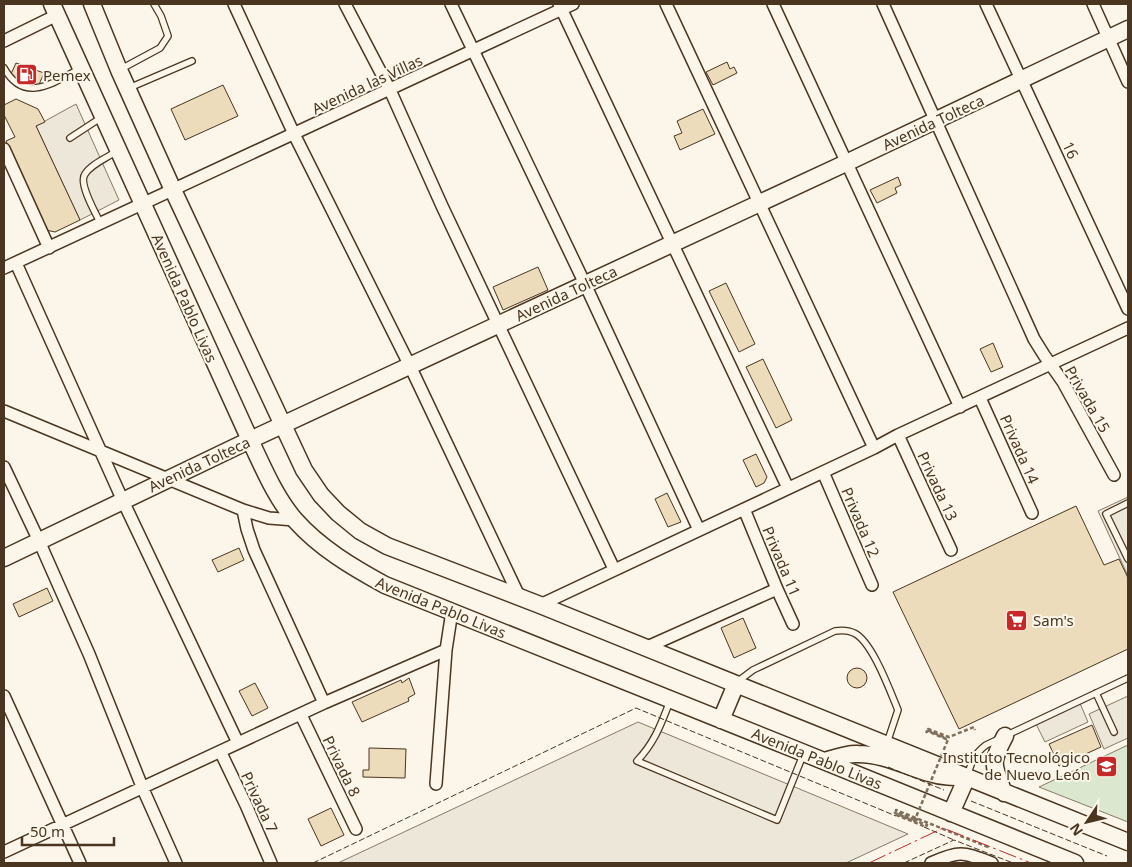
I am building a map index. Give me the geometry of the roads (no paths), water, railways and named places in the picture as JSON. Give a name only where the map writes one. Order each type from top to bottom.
[{"type":"main road","points":[[92,4],[127,89],[282,425],[304,470],[321,495],[338,514],[360,531],[387,546],[540,604],[1128,842]]},
{"type":"main road","name":"Avenida Pablo Livas","points":[[54,9],[274,490],[295,520],[320,544],[348,565],[385,586],[452,611],[1075,863]]},
{"type":"main road","name":"Avenida Tolteca","points":[[4,558],[167,479],[846,163],[1128,29]]},
{"type":"main road","points":[[721,720],[736,684]]},
{"type":"main road","points":[[1004,793],[994,764],[994,757],[1005,736]]},
{"type":"main road","points":[[824,761],[856,753],[871,754],[930,774],[954,777],[967,776]]},
{"type":"main road","points":[[951,813],[967,776]]},
{"type":"street","points":[[234,4],[294,134],[410,366],[518,596]]},
{"type":"street","points":[[345,4],[390,90],[498,325],[614,569]]},
{"type":"street","points":[[450,4],[585,284],[699,530]]},
{"type":"street","name":"Avenida las Villas","points":[[173,190],[473,51],[560,7],[573,4]]},
{"type":"street","points":[[666,4],[874,448]]},
{"type":"street","points":[[773,4],[960,407]]},
{"type":"street","name":"Privada 15","points":[[883,4],[1034,339],[1063,382],[1114,475]]},
{"type":"street","name":"16","points":[[986,4],[1128,309]]},
{"type":"street","points":[[1093,4],[1128,82]]},
{"type":"street","points":[[560,7],[788,488]]},
{"type":"street","points":[[4,40],[54,9]]},
{"type":"street","points":[[4,149],[49,248]]},
{"type":"street","points":[[4,268],[173,190]]},
{"type":"street","points":[[16,263],[123,501],[238,744]]},
{"type":"street","points":[[540,604],[1128,328]]},
{"type":"street","name":"Privada 14","points":[[980,398],[1032,513]]},
{"type":"street","points":[[4,411],[242,510],[269,518],[295,520]]},
{"type":"street","name":"Privada 13","points":[[898,435],[951,550]]},
{"type":"street","points":[[4,467],[90,654],[143,789],[176,863]]},
{"type":"street","name":"Privada 12","points":[[823,472],[872,585]]},
{"type":"street","name":"Privada 11","points":[[744,509],[776,589],[793,624]]},
{"type":"street","points":[[242,510],[246,529],[254,550],[324,704]]},
{"type":"street","points":[[645,648],[776,589]]},
{"type":"street","points":[[436,784],[446,650],[452,611]]},
{"type":"street","points":[[4,852],[324,704],[446,650]]},
{"type":"street","points":[[4,696],[80,863]]},
{"type":"street","name":"Privada 8","points":[[301,715],[356,830]]},
{"type":"street","name":"Privada 7","points":[[220,753],[246,805],[271,863]]},
{"type":"street","points":[[931,863],[956,853],[967,854],[983,861]]},
{"type":"lane","points":[[119,70],[160,48],[168,36],[161,16],[154,4]]},
{"type":"lane","points":[[127,89],[192,61]]},
{"type":"lane","points":[[4,68],[13,81],[27,88],[34,89],[48,85],[82,67]]},
{"type":"lane","points":[[70,138],[104,116]]},
{"type":"lane","points":[[101,224],[84,188],[83,176],[90,168],[119,150]]},
{"type":"lane","points":[[1128,503],[1107,512],[1106,515],[1128,559]]},
{"type":"lane","points":[[736,684],[753,670],[835,631],[854,632],[868,644],[898,710],[886,745]]},
{"type":"lane","points":[[967,776],[971,761],[977,752],[986,746],[1128,678]]},
{"type":"lane","points":[[1096,694],[1114,732]]},
{"type":"lane","points":[[670,700],[648,750],[637,761],[776,820],[804,753]]},
{"type":"place","name":"Pemex","points":[[27,75]]},
{"type":"place","name":"Sam's","points":[[1017,620]]},
{"type":"place","name":"Instituto Tecnológico de Nuevo León","points":[[1106,766]]}]
